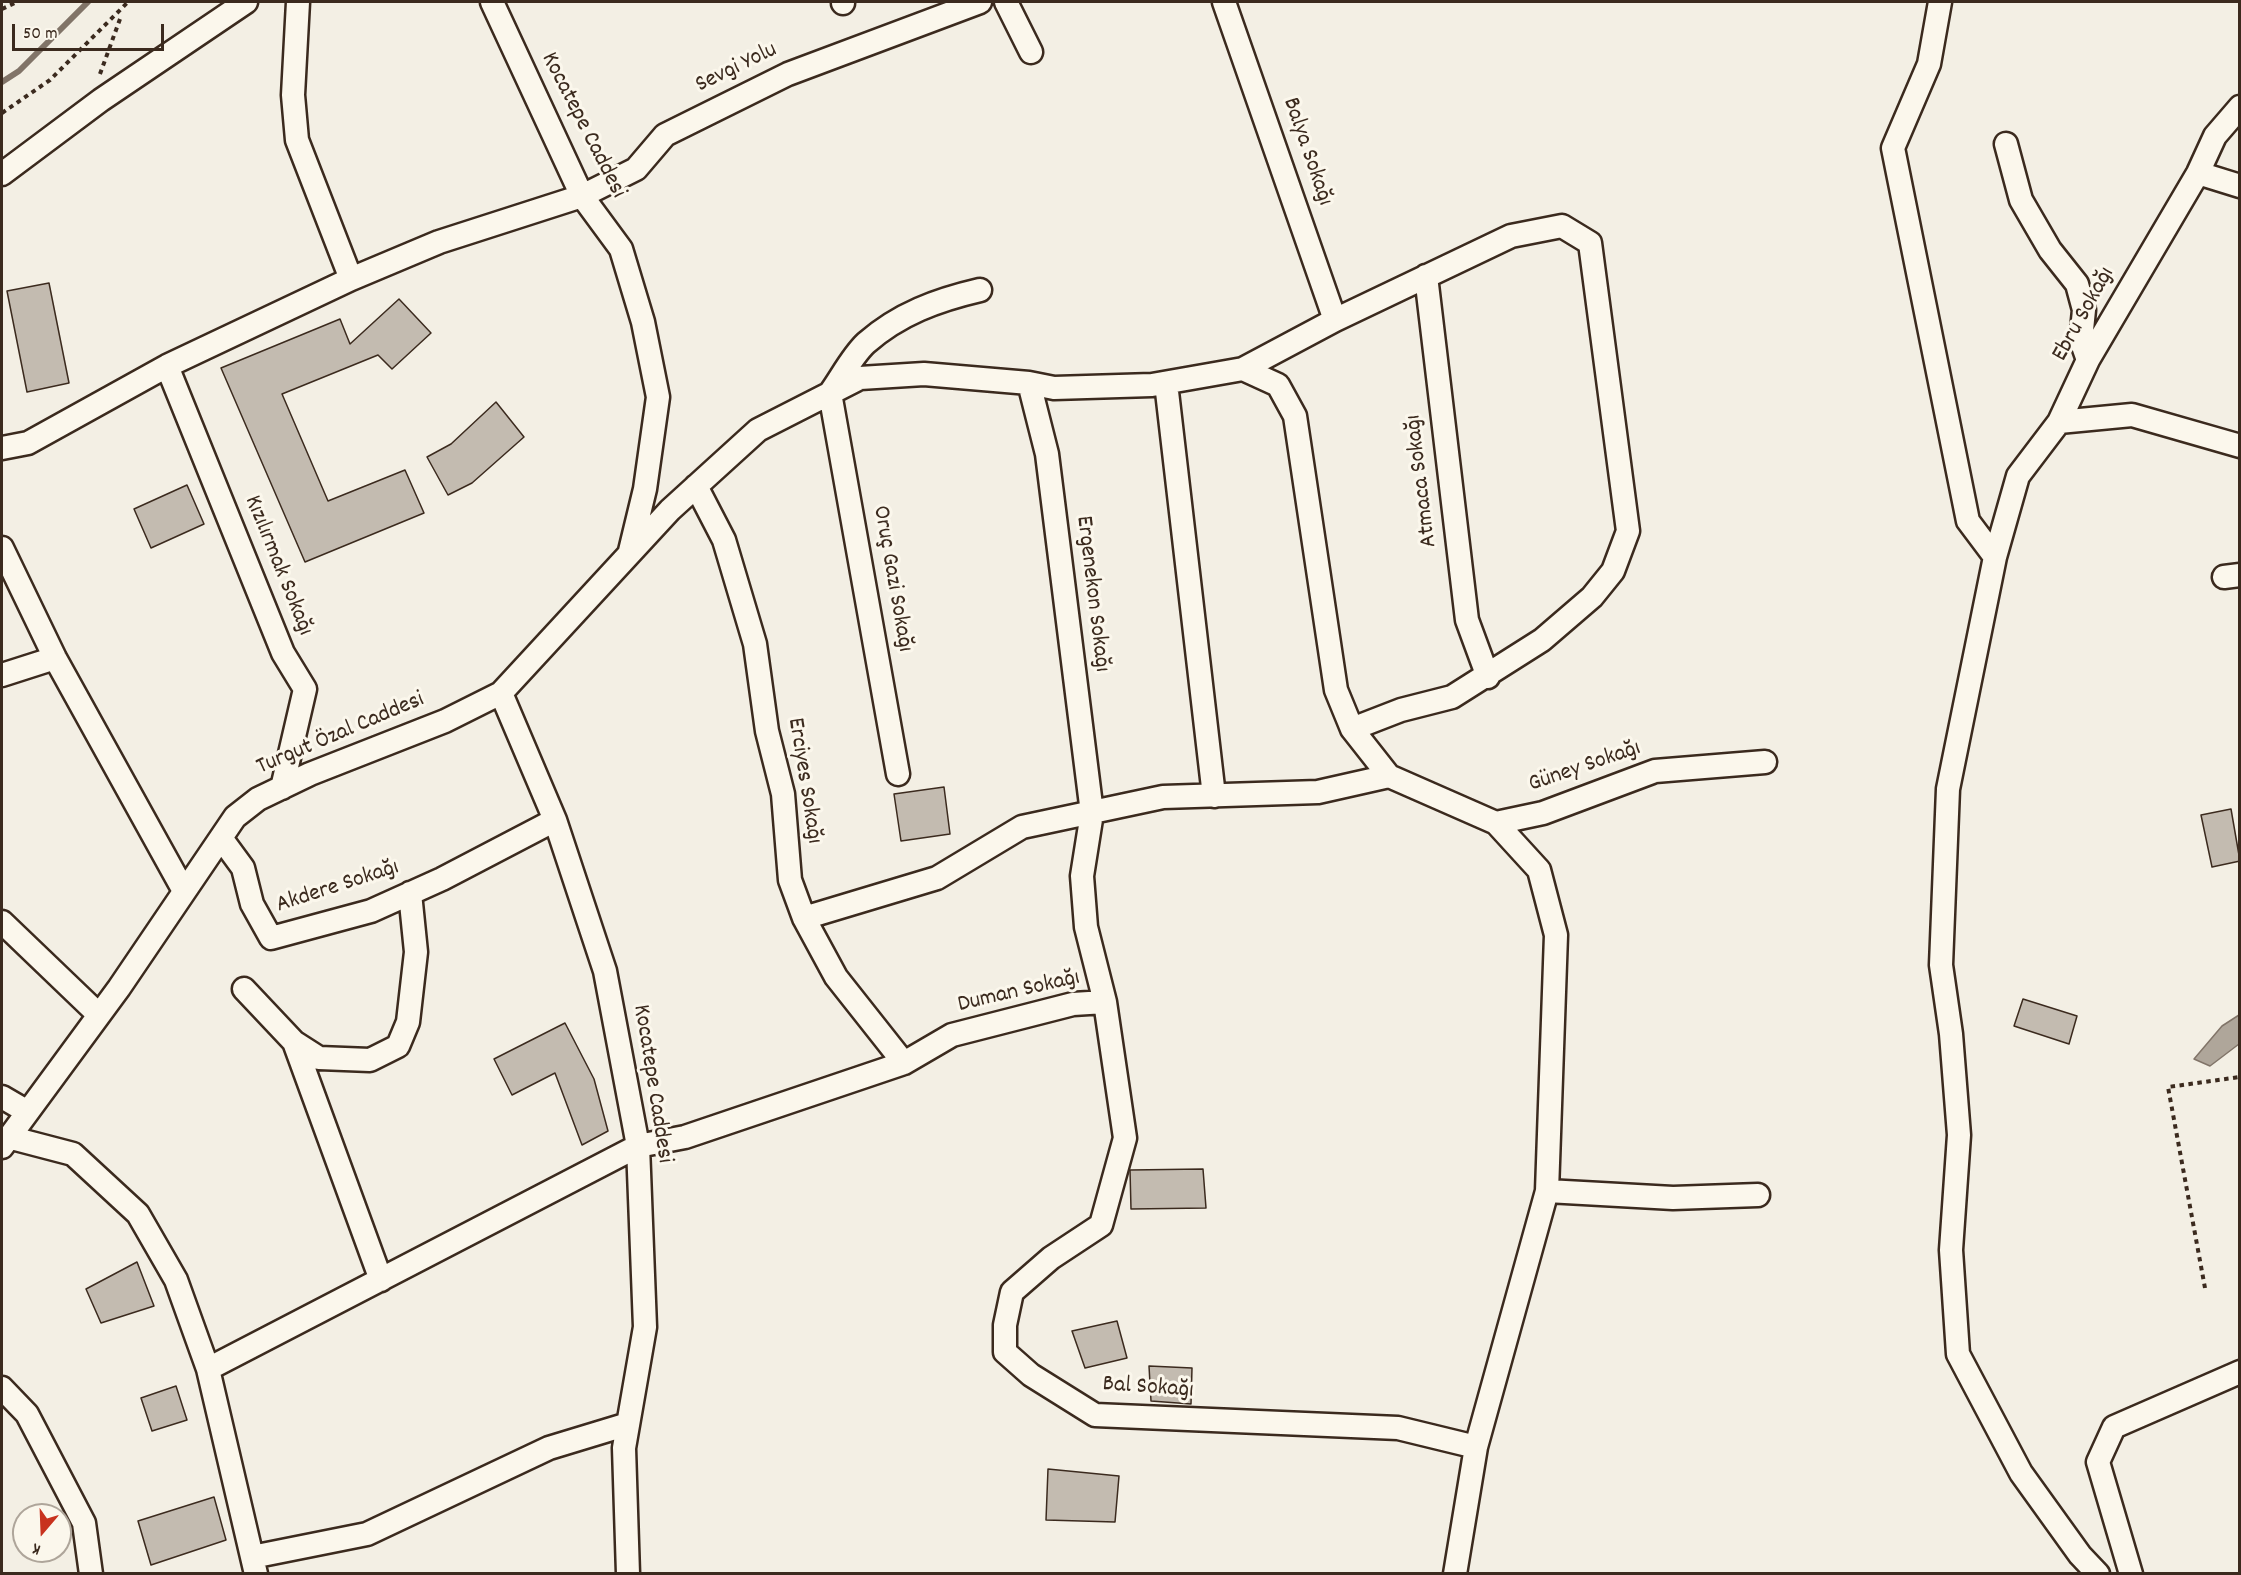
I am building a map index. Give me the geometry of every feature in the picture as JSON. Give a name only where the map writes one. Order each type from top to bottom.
[{"type":"street","points":[[2,174],[100,100],[246,2]]},
{"type":"street","points":[[298,2],[293,95],[297,140],[351,279]]},
{"type":"street","name":"Kocatepe Caddesi","points":[[492,2],[582,196],[621,249],[643,322],[658,397],[645,489],[630,553]]},
{"type":"street","name":"Sevgi Yolu","points":[[2,448],[28,442],[166,366],[351,279],[439,242],[582,196],[636,169],[665,135],[788,74],[933,9],[980,2]]},
{"type":"street","points":[[1006,2],[1031,52]]},
{"type":"street","name":"Balya Sokağı","points":[[1224,2],[1335,320]]},
{"type":"street","points":[[1940,2],[1929,64],[1893,148],[1968,521],[1995,557]]},
{"type":"street","name":"Ebru Sokağı","points":[[2098,1574],[2080,1555],[2021,1473],[1958,1354],[1951,1250],[1959,1135],[1951,1034],[1941,965],[1948,789],[1995,557],[2018,476],[2059,422],[2088,360],[2198,173],[2215,136],[2240,107]]},
{"type":"street","points":[[2006,144],[2021,200],[2050,250],[2077,284],[2084,310],[2080,340],[2088,360]]},
{"type":"street","points":[[2198,173],[2240,186]]},
{"type":"street","name":"Turgut Özal Caddesi","points":[[5,1142],[98,1014],[120,988],[236,817],[258,799],[445,721],[501,693],[630,553],[696,486],[758,430],[860,378],[924,374],[1029,383],[1054,388],[1166,383],[1243,369],[1335,320],[1511,236],[1562,226],[1590,243],[1628,531],[1613,571],[1592,597],[1542,640],[1488,677]]},
{"type":"street","name":"Atmaca Sokağı","points":[[1426,276],[1467,620],[1488,677]]},
{"type":"street","points":[[830,393],[865,344],[913,310],[945,298],[980,290]]},
{"type":"street","name":"Kızılırmak Sokağı","points":[[166,366],[283,652],[305,689],[282,788]]},
{"type":"street","points":[[1243,369],[1278,385],[1295,416],[1336,690],[1352,729],[1389,776],[1496,823],[1539,870],[1556,935],[1547,1191],[1476,1447],[1455,1574]]},
{"type":"street","name":"Ergenekon Sokağı","points":[[1029,383],[1047,454],[1092,813]]},
{"type":"street","points":[[1166,383],[1214,796]]},
{"type":"street","name":"Oruç Gazi Sokağı","points":[[830,393],[898,774]]},
{"type":"street","points":[[2059,422],[2132,415],[2240,446]]},
{"type":"street","name":"Erciyes Sokağı","points":[[696,486],[724,540],[755,644],[766,732],[783,794],[790,880],[804,918],[836,977],[904,1063]]},
{"type":"street","points":[[2,548],[55,658],[184,891]]},
{"type":"street","points":[[2,675],[55,658]]},
{"type":"street","points":[[1352,729],[1401,710],[1452,697],[1488,677]]},
{"type":"street","name":"Kocatepe Caddesi","points":[[501,693],[555,820],[604,971],[638,1146],[645,1327],[624,1448],[628,1574]]},
{"type":"street","name":"Güney Sokağı","points":[[1496,823],[1543,813],[1655,771],[1765,762]]},
{"type":"street","points":[[804,918],[937,878],[1022,827],[1162,797],[1318,792],[1389,776]]},
{"type":"street","name":"Duman Sokağı","points":[[208,1369],[638,1146],[685,1137],[904,1063],[952,1035],[1073,1004],[1105,1002],[1086,927],[1084,907],[1082,876],[1092,813]]},
{"type":"street","name":"Akdere Sokağı","points":[[221,838],[243,868],[252,904],[271,938],[371,911],[555,820]]},
{"type":"street","points":[[244,989],[294,1042],[319,1058],[370,1060],[398,1046],[408,1022],[416,952],[410,893]]},
{"type":"street","points":[[2,922],[98,1014]]},
{"type":"street","name":"Bal Sokağı","points":[[1105,1002],[1125,1138],[1101,1225],[1051,1258],[1012,1292],[1005,1325],[1005,1352],[1031,1375],[1095,1415],[1398,1428],[1476,1447]]},
{"type":"street","points":[[294,1042],[381,1280]]},
{"type":"street","points":[[2,1097],[26,1111]]},
{"type":"street","points":[[5,1142],[73,1154],[138,1214],[176,1280],[208,1369],[254,1565],[367,1534],[549,1448],[628,1424]]},
{"type":"street","points":[[1547,1191],[1673,1198],[1758,1195]]},
{"type":"street","points":[[2131,1574],[2098,1462],[2115,1427],[2240,1372]]},
{"type":"street","points":[[2,1388],[27,1414],[84,1524],[91,1574]]},
{"type":"path","points":[[2,9],[17,2]]},
{"type":"path","points":[[2,113],[50,80],[128,2]]},
{"type":"path","points":[[100,75],[120,19]]},
{"type":"path","points":[[2205,1288],[2168,1087],[2240,1077]]},
{"type":"shaded area","points":[[2239,1015],[2239,1044],[2210,1066],[2194,1059],[2222,1026]]},
{"type":"building","points":[[49,283],[69,383],[27,392],[7,291]]},
{"type":"building","points":[[399,299],[431,333],[392,369],[378,355],[282,394],[328,501],[405,470],[424,513],[305,562],[221,368],[340,319],[350,344]]},
{"type":"building","points":[[496,402],[524,437],[472,483],[448,495],[427,457],[451,444]]},
{"type":"building","points":[[187,485],[204,524],[151,548],[134,509]]},
{"type":"building","points":[[944,787],[950,834],[901,841],[894,794]]},
{"type":"building","points":[[2231,809],[2240,861],[2212,867],[2201,815]]},
{"type":"building","points":[[2023,999],[2077,1016],[2069,1044],[2014,1026]]},
{"type":"building","points":[[565,1023],[594,1079],[608,1131],[582,1145],[555,1073],[512,1095],[494,1059]]},
{"type":"building","points":[[1203,1169],[1206,1208],[1131,1209],[1130,1170]]},
{"type":"building","points":[[137,1262],[154,1306],[101,1323],[86,1289]]},
{"type":"building","points":[[1117,1321],[1127,1358],[1085,1368],[1072,1331]]},
{"type":"building","points":[[1149,1366],[1192,1368],[1191,1404],[1151,1401]]},
{"type":"building","points":[[176,1386],[187,1420],[152,1431],[141,1398]]},
{"type":"building","points":[[1048,1469],[1119,1476],[1115,1522],[1046,1520]]},
{"type":"building","points":[[214,1497],[226,1540],[151,1565],[138,1521]]},
{"type":"waterway","points":[[2,82],[19,71],[88,2]]}]
